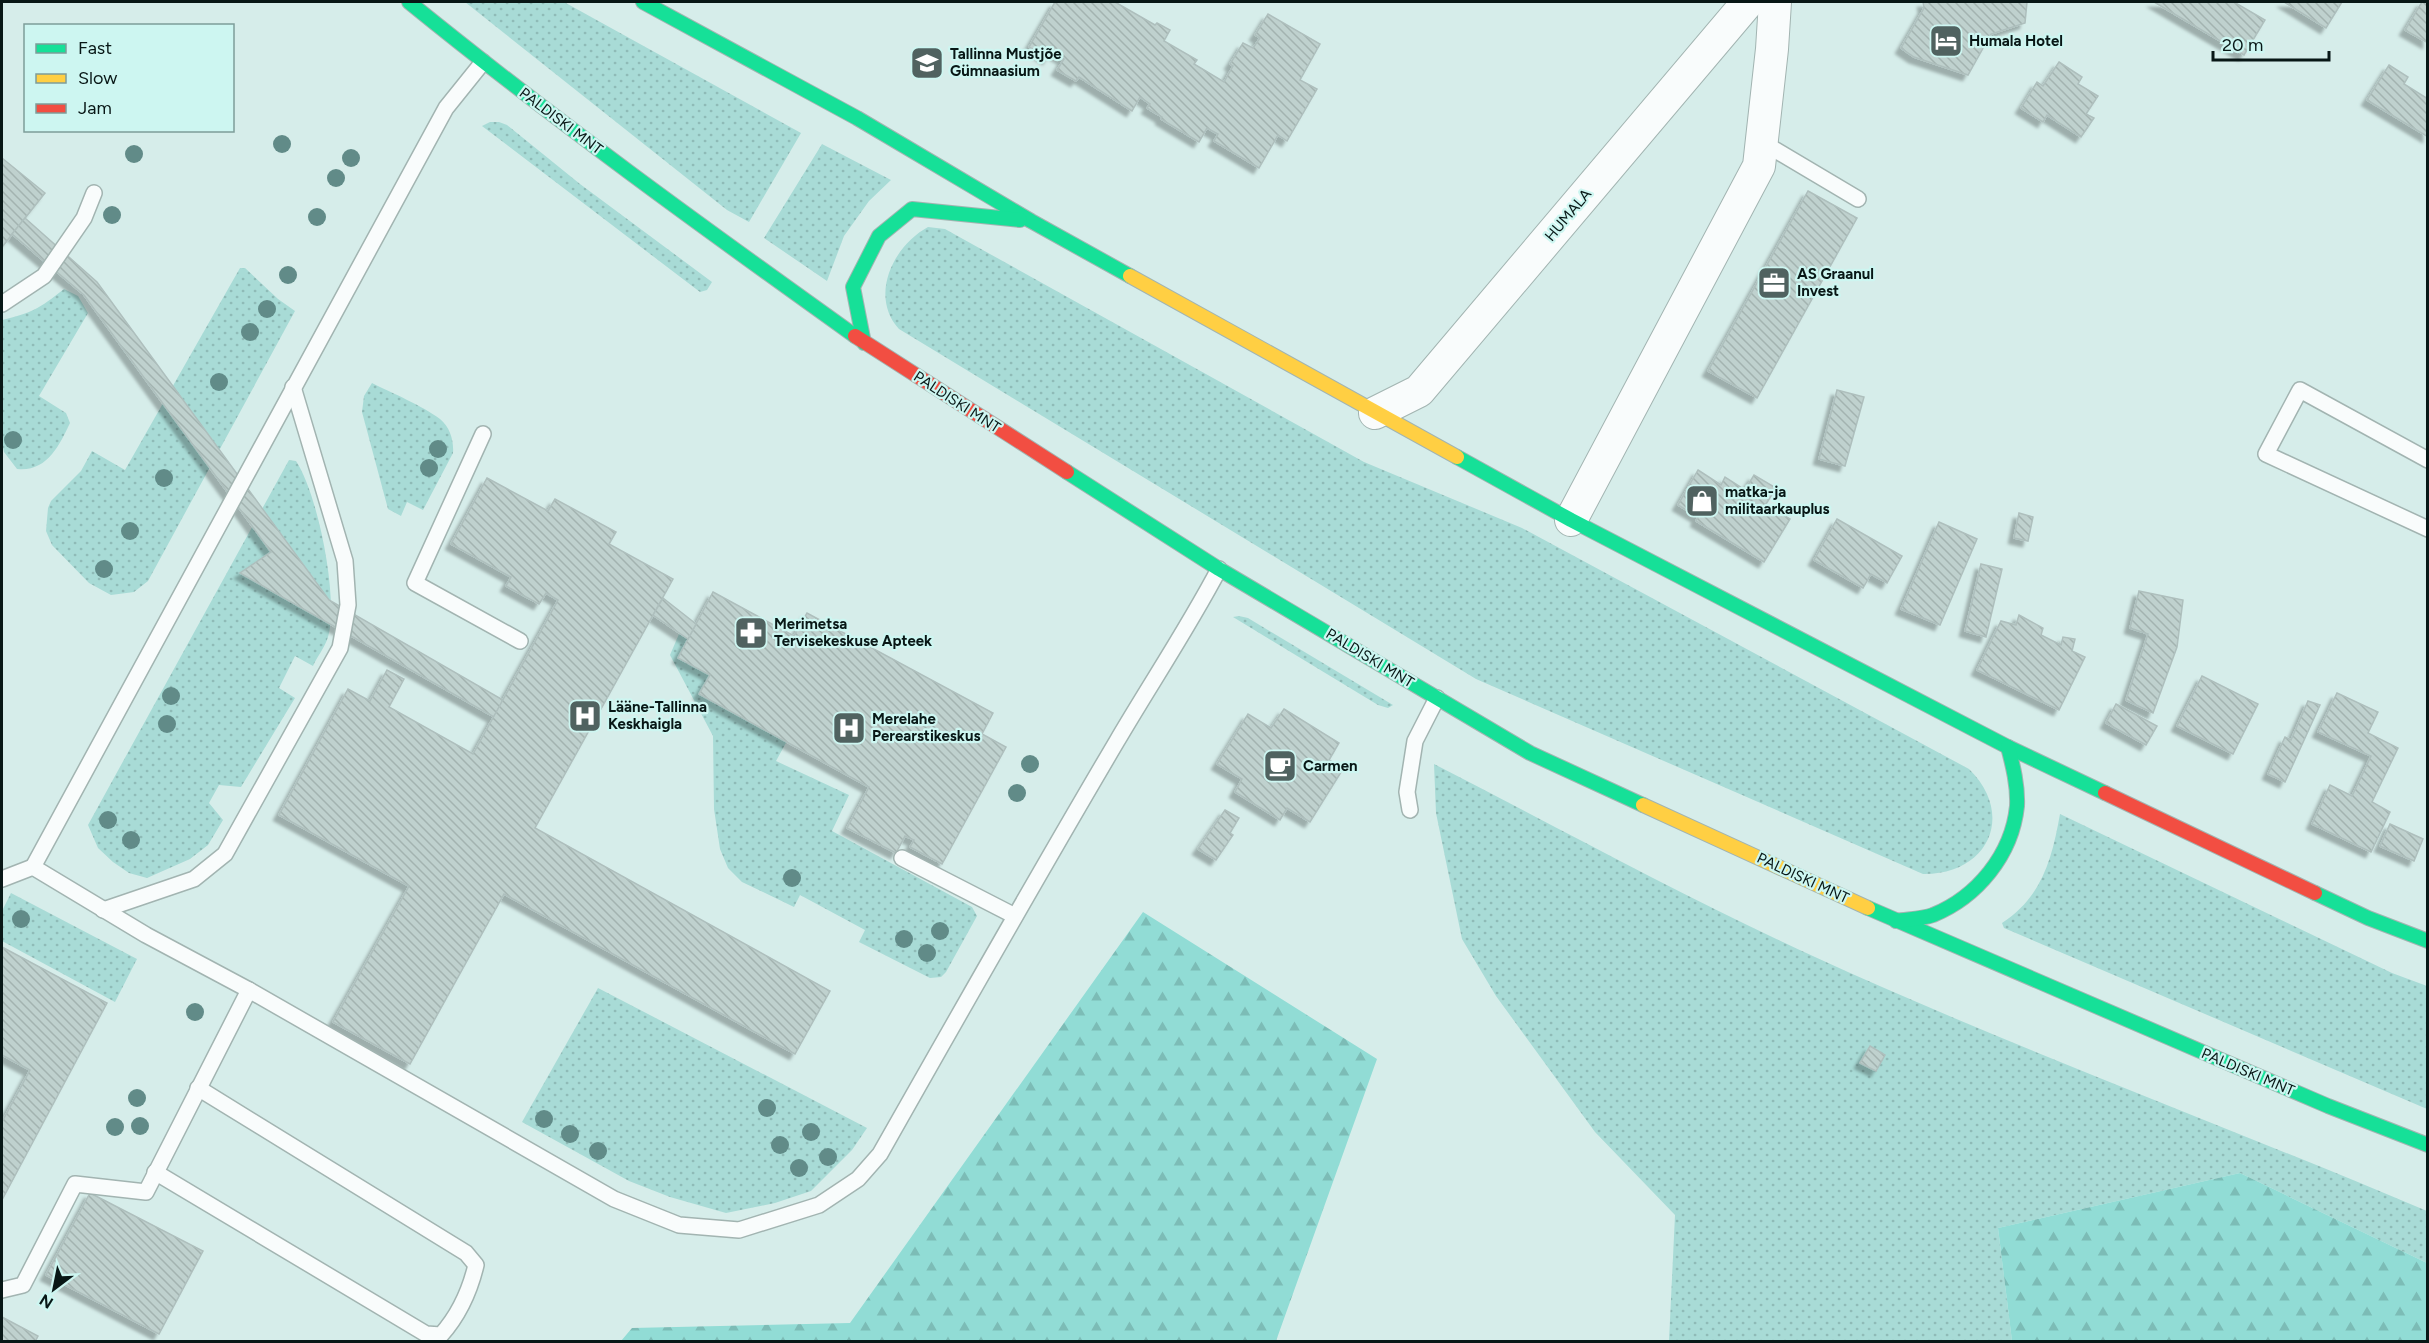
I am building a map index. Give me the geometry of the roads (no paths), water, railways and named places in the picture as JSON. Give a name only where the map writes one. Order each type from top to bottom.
[{"type":"main road","name":"PALDISKI MNT","points":[[409,2],[483,62],[740,256],[864,343],[1219,570],[1530,753],[1896,921],[2328,1106],[2427,1145]]},
{"type":"main road","points":[[643,2],[857,118],[1031,221],[1571,520],[2008,747],[2368,918],[2427,941]]},
{"type":"main road","points":[[864,343],[853,287],[879,236],[912,209],[1031,221]]},
{"type":"main road","points":[[1896,921],[1930,916],[1954,905],[1975,890],[2000,860],[2014,824],[2017,785],[2008,747]]},
{"type":"street","name":"HUMALA","points":[[1375,413],[1419,391],[1748,2]]},
{"type":"street","points":[[1571,520],[1760,166],[1775,2]]},
{"type":"lane","points":[[2,879],[33,867],[446,108],[483,62]]},
{"type":"lane","points":[[1762,142],[1858,199]]},
{"type":"lane","points":[[2,304],[44,276],[84,218],[94,193]]},
{"type":"lane","points":[[103,910],[194,879],[225,854],[340,648],[348,605],[345,561],[293,387]]},
{"type":"lane","points":[[2427,460],[2300,390],[2266,454],[2427,529]]},
{"type":"lane","points":[[483,435],[415,583],[520,641]]},
{"type":"lane","points":[[33,867],[146,935],[249,990],[614,1199],[680,1225],[739,1230],[819,1205],[858,1179],[880,1154],[1015,916],[1118,739],[1195,615],[1219,570]]},
{"type":"lane","points":[[1410,810],[1407,792],[1415,741],[1437,698]]},
{"type":"lane","points":[[902,858],[1015,916]]},
{"type":"lane","points":[[2,1290],[23,1285],[75,1184],[146,1192],[249,990]]},
{"type":"lane","points":[[155,1172],[426,1334],[441,1335],[451,1324],[472,1281],[476,1265],[466,1253],[198,1088]]},
{"type":"place","name":"Humala Hotel","points":[[1946,41]]},
{"type":"place","name":"Tallinna Mustjõe Gümnaasium","points":[[927,63]]},
{"type":"place","name":"AS Graanul Invest","points":[[1774,283]]},
{"type":"place","name":"matka-ja militaarkauplus","points":[[1702,501]]},
{"type":"place","name":"Merimetsa Tervisekeskuse Apteek","points":[[751,633]]},
{"type":"place","name":"Lääne-Tallinna Keskhaigla","points":[[585,716]]},
{"type":"place","name":"Merelahe Perearstikeskus","points":[[849,728]]},
{"type":"place","name":"Carmen","points":[[1280,766]]}]
